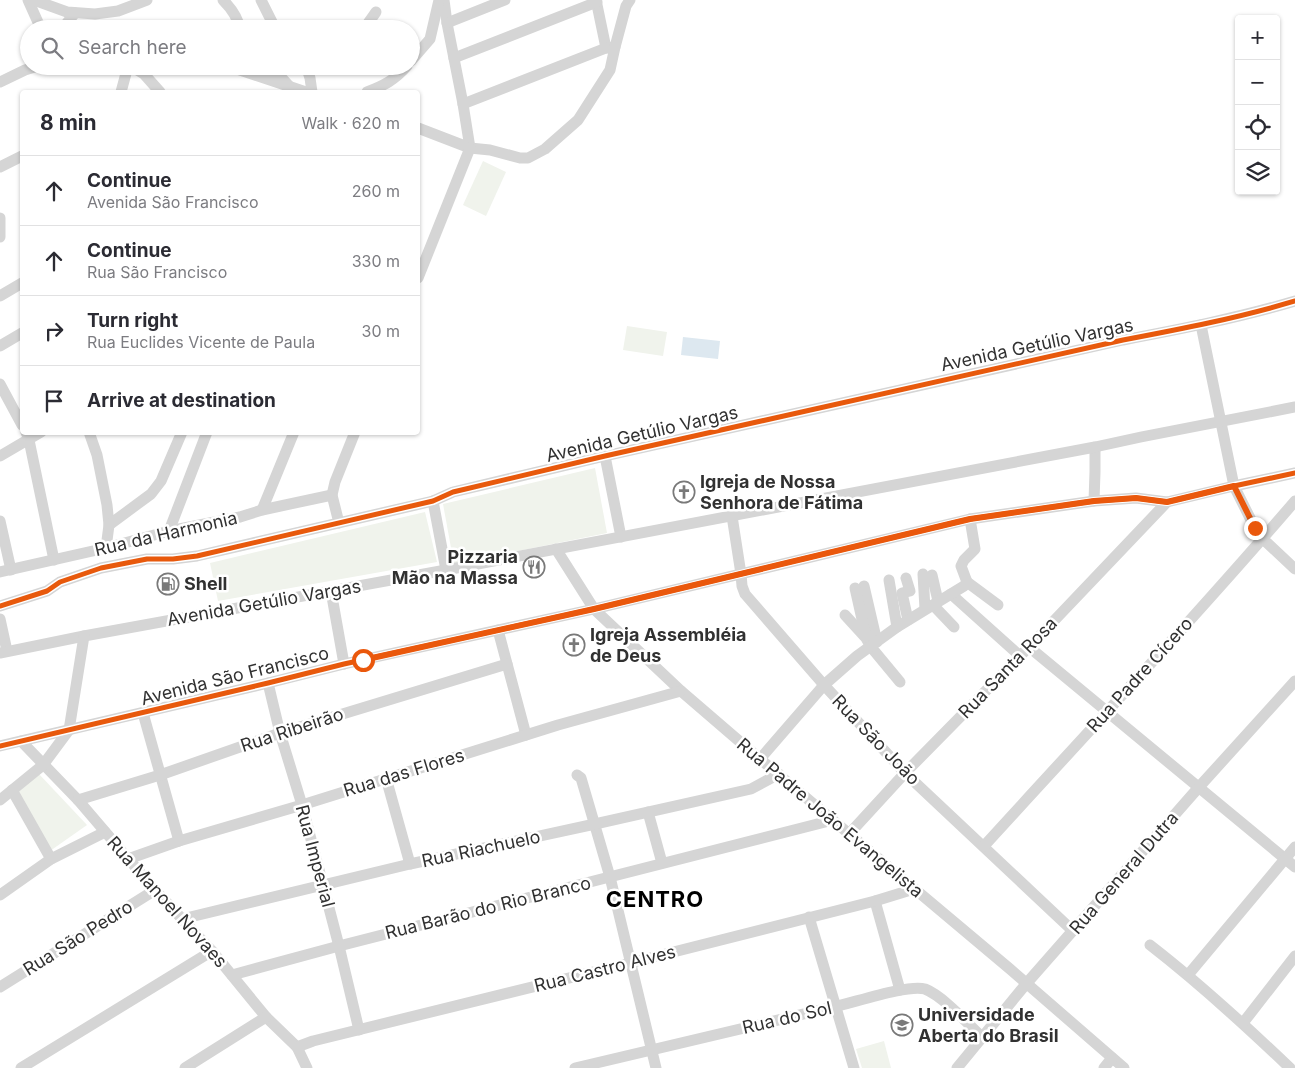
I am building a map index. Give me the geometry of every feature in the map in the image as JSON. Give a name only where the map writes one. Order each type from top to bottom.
[{"type":"street","points":[[28,0],[37,20]]},
{"type":"street","points":[[34,0],[67,12],[95,14],[118,6],[148,0]]},
{"type":"street","points":[[223,0],[238,20]]},
{"type":"street","points":[[261,0],[271,20]]},
{"type":"street","points":[[420,51],[430,39],[439,0]]},
{"type":"street","points":[[420,269],[470,148],[444,0]]},
{"type":"street","points":[[447,24],[505,0]]},
{"type":"street","points":[[420,129],[470,148],[490,150],[520,158],[528,158],[546,149],[578,120],[610,70],[611,47],[630,0]]},
{"type":"street","points":[[454,58],[596,1],[611,47]]},
{"type":"street","points":[[370,20],[376,12]]},
{"type":"street","points":[[69,20],[75,13]]},
{"type":"street","points":[[430,39],[442,37],[451,43]]},
{"type":"street","points":[[463,104],[611,47]]},
{"type":"street","points":[[0,82],[20,72]]},
{"type":"street","points":[[122,90],[127,75]]},
{"type":"street","points":[[145,75],[158,90]]},
{"type":"street","points":[[251,75],[290,90]]},
{"type":"street","points":[[278,75],[290,90]]},
{"type":"street","points":[[309,75],[312,90]]},
{"type":"street","points":[[372,90],[387,84],[398,75]]},
{"type":"street","points":[[0,167],[20,157]]},
{"type":"street","points":[[0,218],[0,237]]},
{"type":"street","points":[[0,296],[20,284]]},
{"type":"street","name":"Avenida Getúlio Vargas","points":[[0,606],[47,591],[60,582],[101,568],[147,559],[173,559],[197,556],[433,501],[453,492],[605,456],[1123,340],[1200,325],[1295,301]]},
{"type":"street","points":[[1200,325],[1234,486],[1255,528],[1263,539],[1295,569]]},
{"type":"street","points":[[0,346],[20,337]]},
{"type":"street","points":[[0,384],[20,421]]},
{"type":"street","name":"Avenida Getúlio Vargas","points":[[4,652],[732,516],[1295,407]]},
{"type":"street","points":[[90,435],[99,463],[107,505],[109,525],[106,548]]},
{"type":"street","points":[[109,525],[151,494],[161,481],[181,435]]},
{"type":"street","points":[[169,531],[205,435]]},
{"type":"street","points":[[262,510],[293,435]]},
{"type":"street","points":[[339,524],[332,495],[335,482],[354,435]]},
{"type":"street","points":[[0,456],[27,436],[54,560]]},
{"type":"street","points":[[1094,501],[1095,447]]},
{"type":"street","points":[[605,456],[621,537]]},
{"type":"street","points":[[1167,502],[1295,473]]},
{"type":"street","name":"Rua da Harmonia","points":[[5,571],[106,548],[169,531],[240,517],[262,510],[332,495]]},
{"type":"street","name":"Avenida São Francisco","points":[[0,746],[344,664],[594,609],[970,519],[1094,501],[1136,498],[1167,502]]},
{"type":"street","points":[[433,501],[446,570]]},
{"type":"street","name":"Rua Santa Rosa","points":[[849,834],[905,772],[1029,647],[1167,502]]},
{"type":"street","name":"Rua Padre Cícero","points":[[984,846],[1295,502]]},
{"type":"street","name":"Rua São João","points":[[732,516],[742,586],[745,594],[824,686],[905,772],[1073,931]]},
{"type":"street","points":[[970,519],[974,549],[964,560],[962,566],[967,582],[998,605]]},
{"type":"street","points":[[0,521],[5,571]]},
{"type":"street","name":"Rua Padre João Evangelista","points":[[556,549],[594,609],[681,691],[1124,1068]]},
{"type":"street","points":[[927,574],[932,605],[954,627]]},
{"type":"street","points":[[906,578],[910,591],[902,593],[908,620]]},
{"type":"street","points":[[888,580],[897,627]]},
{"type":"street","points":[[760,759],[824,686],[871,642],[964,586],[967,582]]},
{"type":"street","points":[[860,587],[871,642]]},
{"type":"street","points":[[331,591],[344,664]]},
{"type":"street","points":[[951,594],[1020,656]]},
{"type":"street","points":[[845,615],[871,642],[900,682]]},
{"type":"street","points":[[0,619],[4,652]]},
{"type":"street","points":[[498,630],[526,735]]},
{"type":"street","points":[[52,859],[4,796],[43,765],[68,730],[84,636]]},
{"type":"street","points":[[1029,647],[1295,867]]},
{"type":"street","name":"Rua Ribeirão","points":[[78,800],[160,775],[280,733],[507,664]]},
{"type":"street","name":"Rua General Dutra","points":[[958,1068],[1026,984],[1295,681]]},
{"type":"street","name":"Rua Imperial","points":[[268,683],[280,733],[302,804],[359,1030]]},
{"type":"street","name":"Rua das Flores","points":[[128,859],[179,841],[526,735],[681,691]]},
{"type":"street","points":[[142,713],[179,841]]},
{"type":"street","name":"Rua Manoel Novaes","points":[[21,741],[78,800],[155,890],[232,975],[266,1017],[297,1047],[307,1068]]},
{"type":"street","name":"Rua Riachuelo","points":[[182,919],[410,864],[751,789],[779,774]]},
{"type":"street","points":[[577,775],[581,778],[610,877],[656,1068]]},
{"type":"street","points":[[386,778],[410,864]]},
{"type":"street","points":[[648,812],[662,863]]},
{"type":"street","name":"Rua Barão do Rio Branco","points":[[232,975],[833,820]]},
{"type":"street","points":[[0,895],[52,859],[105,832]]},
{"type":"street","points":[[1188,974],[1295,847]]},
{"type":"street","name":"Rua Castro Alves","points":[[297,1047],[313,1041],[875,901],[914,889]]},
{"type":"street","name":"Rua São Pedro","points":[[0,987],[155,890]]},
{"type":"street","points":[[875,901],[900,990]]},
{"type":"street","points":[[809,917],[854,1068]]},
{"type":"street","points":[[1150,945],[1188,974],[1290,1068]]},
{"type":"street","points":[[21,1068],[212,952]]},
{"type":"street","points":[[1243,1023],[1295,956]]},
{"type":"street","name":"Rua do Sol","points":[[575,1068],[836,1007],[900,990],[924,989],[938,996],[983,1038]]},
{"type":"street","points":[[185,1068],[266,1017]]},
{"type":"street","points":[[1104,1068],[1112,1058]]},
{"type":"shaded area","points":[[483,161],[506,172],[486,216],[463,205]]},
{"type":"shaded area","points":[[627,326],[667,332],[663,356],[623,350]]},
{"type":"shaded area","points":[[683,337],[720,341],[718,359],[681,355]]},
{"type":"shaded area","points":[[595,468],[607,533],[454,564],[443,504]]},
{"type":"shaded area","points":[[425,512],[437,562],[218,601],[210,563]]},
{"type":"shaded area","points":[[38,773],[87,825],[50,851],[18,792]]},
{"type":"shaded area","points":[[884,1041],[891,1068],[862,1068],[856,1049]]},
{"type":"cycle path","points":[[0,606],[47,591],[60,582],[101,568],[147,559],[173,559],[197,556],[433,501],[453,492],[605,456],[1123,340],[1209,323],[1295,301]]},
{"type":"cycle path","points":[[0,746],[344,664],[594,609],[970,519],[1094,501],[1136,498],[1167,502],[1295,473]]},
{"type":"place","name":"Igreja de Nossa Senhora de Fátima","points":[[684,492]]},
{"type":"place","name":"Pizzaria Mão na Massa","points":[[534,567]]},
{"type":"place","name":"Shell","points":[[168,584]]},
{"type":"place","name":"Igreja Assembléia de Deus","points":[[574,645]]},
{"type":"place","name":"Universidade Aberta do Brasil","points":[[902,1025]]},
{"type":"district","name":"CENTRO","points":[[655,899]]},
{"type":"route","points":[[363,660],[594,609],[970,519],[1094,501],[1136,498],[1167,502],[1234,486],[1255,528]]}]
